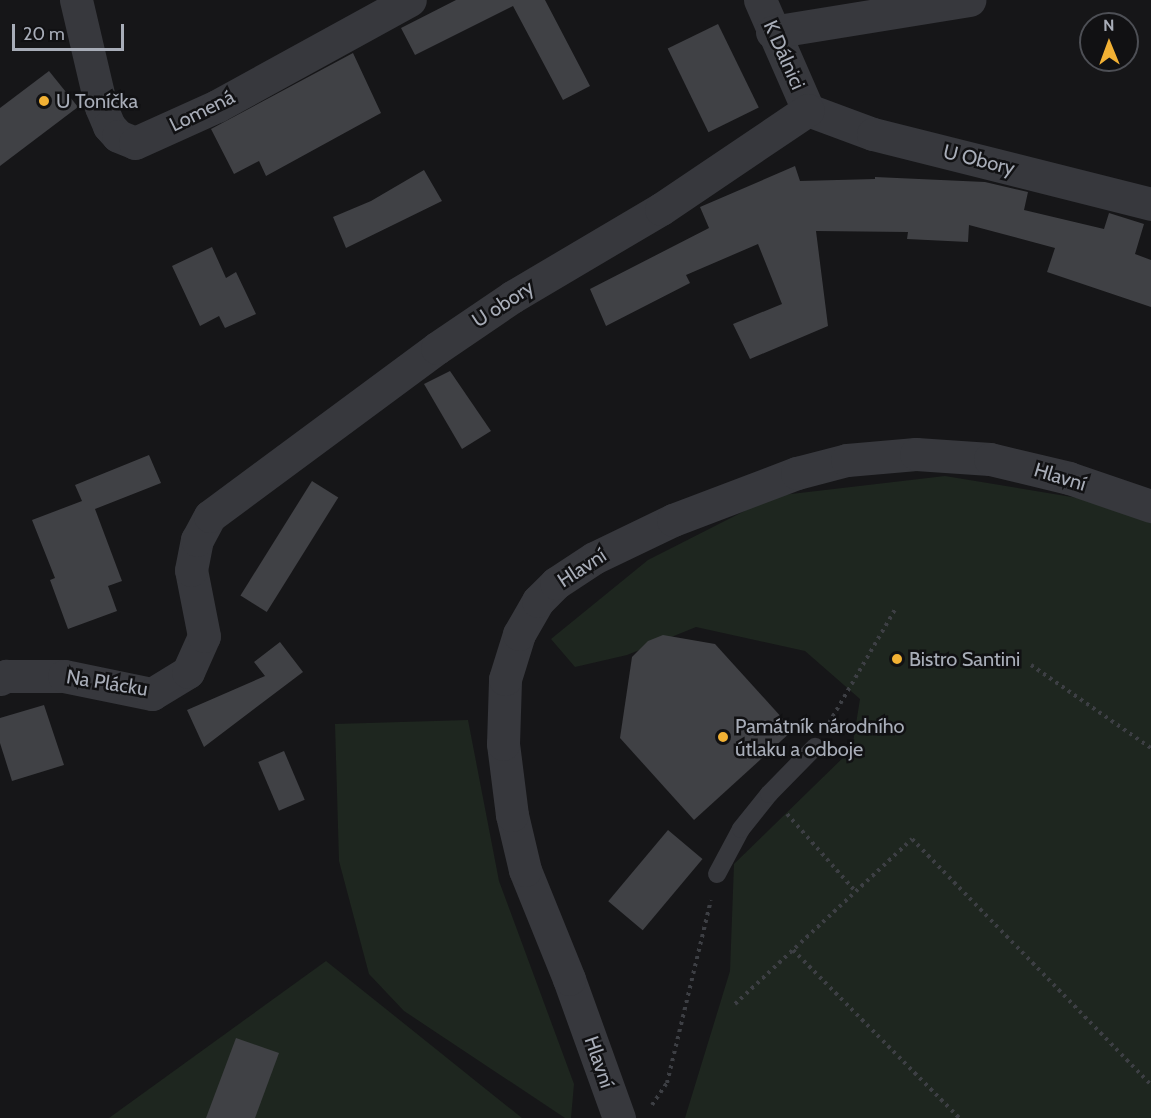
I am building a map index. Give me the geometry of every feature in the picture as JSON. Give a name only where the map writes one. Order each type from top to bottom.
[{"type":"street","name":"Lomená","points":[[76,0],[101,107],[109,126],[118,136],[135,143],[217,106],[411,0]]},
{"type":"street","name":"K Dálnici","points":[[760,0],[808,110]]},
{"type":"street","points":[[772,32],[969,0]]},
{"type":"street","name":"U Obory","points":[[808,110],[873,134],[1151,204]]},
{"type":"street","name":"U obory","points":[[210,516],[493,310],[661,209],[808,110]]},
{"type":"street","name":"Hlavní","points":[[634,1114],[569,979],[525,870],[512,814],[503,744],[505,680],[519,634],[538,601],[556,583],[594,558],[673,520],[786,477],[847,460],[916,454],[990,459],[1069,478],[1151,506]]},
{"type":"street","name":"Na Plácku","points":[[0,679],[6,676],[64,676],[152,694],[188,672],[204,636],[191,570],[197,540],[210,516]]},
{"type":"lane","points":[[717,874],[741,829],[769,794],[815,747]]},
{"type":"path","points":[[815,747],[896,608]]},
{"type":"path","points":[[1031,665],[1151,748]]},
{"type":"path","points":[[769,794],[856,892]]},
{"type":"path","points":[[735,1004],[912,840],[1151,1085]]},
{"type":"path","points":[[634,1114],[668,1083],[717,874]]},
{"type":"path","points":[[793,950],[959,1118]]},
{"type":"shaded area","points":[[945,476],[1102,502],[1151,518],[1151,1118],[685,1118],[730,971],[734,864],[852,749],[860,699],[805,651],[696,627],[627,655],[575,667],[551,639],[648,560],[774,496]]},
{"type":"shaded area","points":[[468,720],[499,881],[574,1084],[571,1118],[565,1118],[404,1011],[369,974],[339,861],[335,724]]},
{"type":"shaded area","points":[[326,961],[522,1118],[109,1118]]},
{"type":"building","points":[[456,0],[545,0],[590,86],[563,100],[513,6],[415,55],[401,28]]},
{"type":"building","points":[[718,24],[759,108],[708,132],[668,49]]},
{"type":"building","points":[[353,53],[381,113],[266,176],[259,161],[234,174],[211,129]]},
{"type":"building","points":[[49,71],[78,107],[0,166],[0,108]]},
{"type":"building","points":[[795,166],[800,181],[875,179],[875,177],[985,182],[1028,192],[1024,210],[1104,229],[1109,213],[1144,224],[1135,254],[1151,260],[1151,307],[1047,272],[1055,248],[969,225],[968,242],[907,239],[908,232],[816,231],[828,326],[750,359],[733,324],[782,304],[758,244],[686,275],[690,283],[606,326],[590,289],[709,228],[700,207]]},
{"type":"building","points":[[424,170],[442,201],[346,248],[333,217],[371,201]]},
{"type":"building","points":[[212,247],[226,278],[236,272],[256,314],[225,328],[219,316],[200,326],[172,266]]},
{"type":"building","points":[[450,371],[491,431],[462,449],[424,384]]},
{"type":"building","points":[[149,455],[161,483],[95,509],[122,581],[108,586],[117,611],[68,629],[50,580],[55,578],[32,520],[82,501],[75,485]]},
{"type":"building","points":[[312,481],[338,497],[267,612],[240,595]]},
{"type":"building","points":[[663,635],[715,644],[793,730],[694,820],[620,738],[632,657],[648,641]]},
{"type":"building","points":[[280,642],[303,672],[204,747],[187,710],[265,676],[254,662]]},
{"type":"building","points":[[44,705],[64,765],[12,781],[0,743],[0,718]]},
{"type":"building","points":[[284,751],[305,800],[279,811],[258,762]]},
{"type":"building","points":[[668,830],[702,859],[643,930],[608,901]]},
{"type":"building","points":[[236,1038],[279,1053],[255,1118],[206,1118]]},
{"type":"place","name":"U Toníčka","points":[[44,101]]},
{"type":"place","name":"Bistro Santini","points":[[897,659]]},
{"type":"place","name":"Památník národního útlaku a odboje","points":[[723,737]]}]
